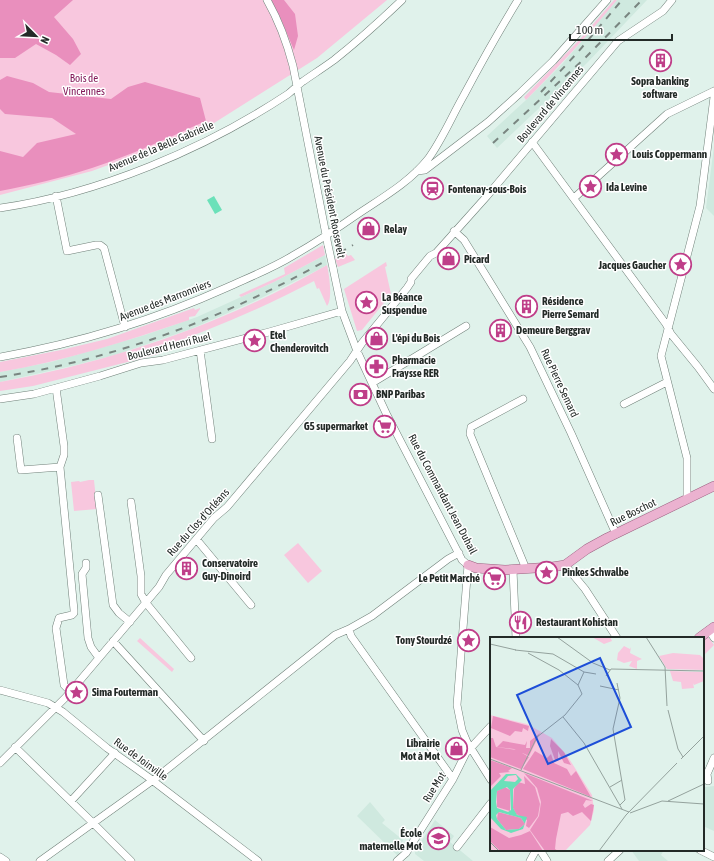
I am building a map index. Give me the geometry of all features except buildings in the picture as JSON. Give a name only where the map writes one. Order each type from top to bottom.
[{"type":"main road","name":"Rue Boschot","points":[[564,565],[587,549],[687,498],[714,486]]},
{"type":"main road","name":"Rue du Commandant Jean Duhail","points":[[468,565],[481,568],[513,570],[552,568],[564,565]]},
{"type":"main road","points":[[701,637],[712,631]]},
{"type":"street","name":"Avenue du Président Roosevelt","points":[[267,0],[275,14],[285,38],[292,61],[342,311],[356,352]]},
{"type":"street","name":"Avenue de la Belle Gabrielle","points":[[0,208],[56,196],[108,182],[163,160],[233,126],[277,100],[352,45],[402,0]]},
{"type":"street","points":[[417,171],[434,149],[518,0]]},
{"type":"street","points":[[417,171],[425,170],[488,122],[553,61],[607,0]]},
{"type":"street","name":"Boulevard de Vincennes","points":[[411,282],[411,279],[430,256],[433,255],[487,196],[618,41],[663,11],[672,0]]},
{"type":"street","points":[[574,198],[667,114],[714,91]]},
{"type":"street","points":[[687,498],[687,458],[661,356],[700,206],[714,98]]},
{"type":"street","points":[[532,142],[714,389]]},
{"type":"street","points":[[434,149],[437,154],[442,156]]},
{"type":"street","name":"Avenue des Marronniers","points":[[0,357],[81,340],[125,327],[188,305],[237,284],[274,266],[326,236],[398,187],[417,171]]},
{"type":"street","points":[[56,196],[68,251],[96,245],[100,245],[104,248],[125,327]]},
{"type":"street","name":"Rue Pierre Semard","points":[[454,231],[464,240],[530,348],[571,433],[616,534]]},
{"type":"street","name":"Rue du Clos d'Orléans","points":[[0,763],[71,692],[146,603],[166,576],[214,518],[227,507],[356,352],[411,282]]},
{"type":"street","name":"Boulevard Henri Ruel","points":[[0,399],[34,394],[141,363],[163,360],[342,311]]},
{"type":"street","points":[[372,383],[466,326]]},
{"type":"street","points":[[200,350],[212,439]]},
{"type":"street","name":"Rue du Commandant Jean Duhail","points":[[356,352],[386,414],[462,560],[468,565]]},
{"type":"street","points":[[624,404],[667,382]]},
{"type":"street","points":[[56,388],[64,446],[64,455],[60,467],[74,610],[72,615],[59,618],[56,628],[64,684],[71,692]]},
{"type":"street","points":[[523,399],[472,427],[470,434],[525,569]]},
{"type":"street","points":[[16,438],[21,470],[60,467]]},
{"type":"street","points":[[98,495],[113,605],[119,613],[130,622]]},
{"type":"street","points":[[131,502],[141,576],[141,594],[146,603],[191,658]]},
{"type":"street","points":[[196,540],[251,604]]},
{"type":"street","points":[[40,861],[204,741],[335,634],[349,629],[372,616],[448,558],[459,553]]},
{"type":"street","points":[[86,562],[86,568],[82,574],[88,638],[91,647],[99,658]]},
{"type":"street","points":[[468,565],[457,705],[462,730],[470,749],[490,779]]},
{"type":"street","points":[[564,565],[585,589],[616,637]]},
{"type":"street","points":[[513,570],[516,637]]},
{"type":"street","points":[[349,629],[351,636],[453,779]]},
{"type":"street","points":[[114,641],[204,741]]},
{"type":"street","name":"Rue de Joinville","points":[[2,690],[48,703],[56,707],[258,861]]},
{"type":"street","name":"Rue Mot","points":[[397,861],[406,853],[453,779],[466,753],[490,727]]},
{"type":"street","points":[[15,747],[131,861]]},
{"type":"street","points":[[71,801],[115,753]]},
{"type":"street","points":[[708,781],[707,774],[714,758]]},
{"type":"street","points":[[457,847],[490,804]]},
{"type":"street","points":[[530,861],[535,851]]},
{"type":"street","points":[[541,851],[547,861]]},
{"type":"street","points":[[608,861],[619,851]]},
{"type":"street","points":[[702,851],[714,857]]},
{"type":"street","points":[[0,857],[6,861]]},
{"type":"shaded area","points":[[0,0],[73,0],[54,17],[73,39],[81,54],[70,65],[36,44],[15,58],[0,58]]},
{"type":"shaded area","points":[[269,0],[284,0],[295,14],[298,36],[294,50],[279,15]]},
{"type":"shaded area","points":[[617,0],[647,0],[587,63],[497,148],[487,136],[563,63]]},
{"type":"shaded area","points":[[7,76],[33,83],[49,92],[111,99],[128,87],[145,82],[200,98],[206,121],[107,163],[69,175],[0,191],[0,151],[23,157],[37,143],[76,134],[52,118],[5,114],[0,109],[0,80]]},
{"type":"shaded area","points":[[714,146],[714,216],[706,208]]},
{"type":"shaded area","points":[[214,196],[222,210],[215,214],[207,200]]},
{"type":"shaded area","points":[[325,255],[327,265],[253,302],[191,329],[115,355],[0,382],[0,372],[51,362],[145,335],[197,317],[274,282]]},
{"type":"shaded area","points":[[714,786],[714,831],[704,826],[705,787]]},
{"type":"shaded area","points":[[370,802],[385,820],[382,823],[403,840],[398,856],[357,816]]},
{"type":"shaded area","name":"École maternelle Mot","points":[[435,820],[454,836],[450,842],[473,861],[424,861],[415,854],[415,851]]},
{"type":"shaded area","points":[[632,851],[663,851],[661,855],[668,861],[639,861]]},
{"type":"green space","name":"Bois de Vincennes","points":[[0,0],[387,0],[317,58],[203,130],[92,171],[0,195]]},
{"type":"green space","points":[[614,0],[617,0],[573,51],[526,100],[524,97],[581,38]]},
{"type":"green space","points":[[323,245],[325,255],[274,282],[241,297],[239,295],[285,274],[284,268]]},
{"type":"green space","points":[[345,253],[348,256],[351,255],[355,260],[338,267],[335,259]]},
{"type":"green space","points":[[386,262],[387,266],[385,267],[391,294],[362,330],[357,331],[344,289]]},
{"type":"green space","points":[[327,265],[330,298],[327,306],[319,288],[317,289],[314,281],[238,318],[158,348],[159,354],[33,386],[0,391],[0,382],[85,363],[127,351],[209,322],[289,286]]},
{"type":"green space","points":[[194,308],[195,310],[200,308],[195,316],[189,317],[189,320],[166,328],[72,356],[0,372],[0,362],[107,339]]},
{"type":"green space","points":[[94,480],[97,509],[74,511],[71,482]]},
{"type":"green space","points":[[298,543],[322,571],[308,583],[284,555]]},
{"type":"green space","points":[[706,637],[709,638],[714,645],[705,654],[704,652],[704,639]]},
{"type":"green space","points":[[140,638],[174,669],[172,672],[137,641]]},
{"type":"railway","points":[[541,92],[578,52],[622,0]]},
{"type":"railway","points":[[493,143],[584,59],[642,0]]},
{"type":"railway","points":[[0,377],[47,369],[93,358],[182,328],[269,290],[312,269],[353,245]]},
{"type":"place","name":"Sopra banking software","points":[[660,61]]},
{"type":"place","name":"Louis Coppermann","points":[[616,154]]},
{"type":"place","name":"Ida Levine","points":[[591,187]]},
{"type":"place","name":"Fontenay-sous-Bois","points":[[433,189]]},
{"type":"place","name":"Relay","points":[[369,229]]},
{"type":"place","name":"Picard","points":[[448,259]]},
{"type":"place","name":"Jacques Gaucher","points":[[681,265]]},
{"type":"place","name":"La Béance Suspendue","points":[[367,303]]},
{"type":"place","name":"Résidence Pierre Semard","points":[[527,307]]},
{"type":"place","name":"Demeure Berggrav","points":[[501,330]]},
{"type":"place","name":"L'épi du Bois","points":[[377,338]]},
{"type":"place","name":"Etel Chenderovitch","points":[[254,341]]},
{"type":"place","name":"Pharmacie Fraysse RER","points":[[377,366]]},
{"type":"place","name":"BNP Paribas","points":[[360,394]]},
{"type":"place","name":"G5 supermarket","points":[[384,426]]},
{"type":"place","name":"Conservatoire Guy-Dinoird","points":[[187,569]]},
{"type":"place","name":"Pinkes Schwalbe","points":[[546,572]]},
{"type":"place","name":"Le Petit Marché","points":[[495,578]]},
{"type":"place","name":"Restaurant Kohistan","points":[[521,622]]},
{"type":"place","name":"Tony Stourdzé","points":[[468,640]]},
{"type":"place","name":"Sima Fouterman","points":[[76,692]]},
{"type":"place","name":"Librairie Mot à Mot","points":[[456,749]]},
{"type":"place","name":"École maternelle Mot","points":[[438,839]]}]
